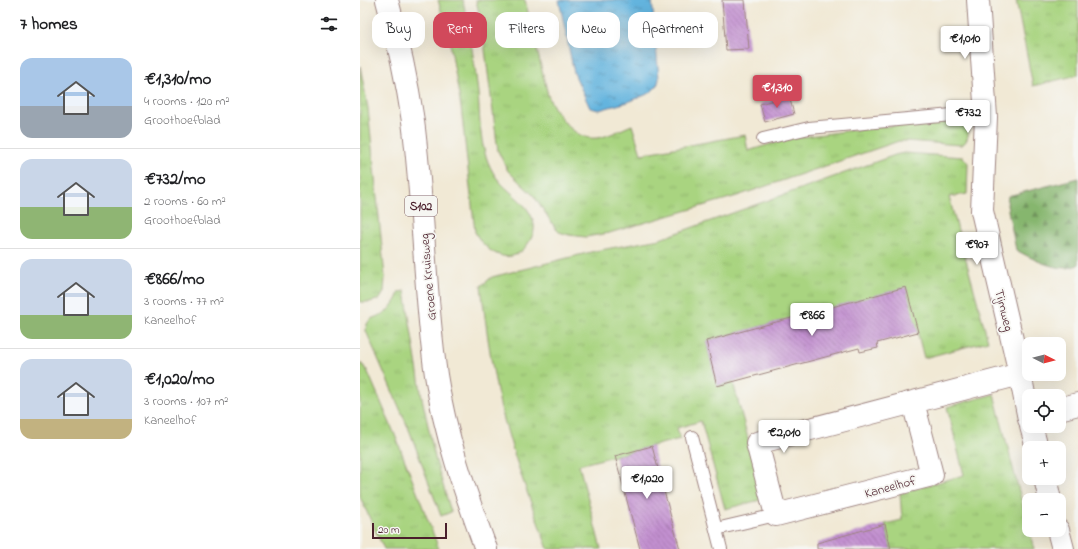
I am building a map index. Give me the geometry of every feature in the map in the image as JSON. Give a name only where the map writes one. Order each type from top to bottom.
[{"type":"street","name":"Groene Kruisweg","points":[[387,0],[397,38],[413,121],[422,212],[426,280],[439,389],[452,445],[467,497],[486,549]]},
{"type":"street","name":"Tijmweg","points":[[978,0],[986,117],[982,211],[1023,389]]},
{"type":"street","points":[[776,515],[757,443],[1020,374]]},
{"type":"street","name":"Kaneelhof","points":[[776,515],[932,475],[913,402]]},
{"type":"street","points":[[1066,407],[1078,404]]},
{"type":"street","points":[[1060,537],[1063,549]]},
{"type":"lane","points":[[763,138],[809,128],[952,115],[986,117]]},
{"type":"lane","points":[[692,437],[721,549]]},
{"type":"lane","name":"Kaneelhof","points":[[716,529],[776,515]]},
{"type":"green space","points":[[438,0],[463,0],[465,12],[442,12]]},
{"type":"green space","points":[[476,0],[525,0],[528,12],[495,12],[495,48],[537,48],[548,95],[555,110],[566,124],[581,135],[589,138],[605,136],[632,125],[641,154],[745,135],[748,151],[787,139],[869,128],[952,120],[959,120],[967,123],[968,136],[966,142],[961,145],[899,141],[737,196],[609,233],[586,237],[569,235],[559,232],[556,229],[534,196],[508,171],[498,151],[485,48],[487,48],[487,12],[479,12]]},
{"type":"green space","points":[[1016,0],[1078,0],[1078,75],[1033,86]]},
{"type":"green space","points":[[451,48],[472,48],[478,93],[480,128],[485,154],[490,167],[497,178],[505,188],[526,207],[530,213],[534,227],[534,232],[529,242],[523,250],[515,255],[508,257],[493,252],[486,247],[475,232],[461,107]]},
{"type":"green space","points":[[360,66],[368,108],[385,277],[384,292],[380,299],[370,302],[360,302]]},
{"type":"green space","points":[[904,153],[963,157],[968,163],[967,194],[949,197],[988,341],[924,358],[906,288],[706,341],[717,385],[733,382],[764,499],[725,509],[701,421],[677,428],[680,439],[579,465],[601,549],[548,549],[516,459],[500,404],[491,360],[481,286],[492,277],[595,251],[660,239]]},
{"type":"green space","points":[[1078,178],[1078,265],[1060,268],[1040,262],[1016,250],[1007,205],[1008,196]]},
{"type":"green space","points":[[405,291],[422,398],[435,458],[451,512],[441,516],[410,432],[366,331],[368,322],[373,318],[384,314],[394,302],[399,292]]},
{"type":"green space","points":[[360,362],[367,370],[395,435],[439,549],[384,549],[360,497]]},
{"type":"green space","points":[[994,394],[1022,502],[1022,537],[1031,537],[1034,549],[891,549],[885,524],[902,520],[900,493],[964,475],[947,407]]},
{"type":"water","points":[[559,0],[652,0],[653,12],[628,12],[628,48],[656,48],[659,79],[657,86],[650,93],[628,102],[599,110],[590,108],[574,73],[569,48],[620,48],[620,12],[567,12],[567,39]]},
{"type":"building","points":[[722,0],[745,0],[749,49],[726,50]]},
{"type":"building","points":[[789,96],[794,114],[765,122],[760,104]]},
{"type":"building","points":[[906,287],[918,332],[877,343],[878,348],[860,352],[859,348],[717,386],[706,341]]},
{"type":"building","points":[[652,446],[680,549],[640,549],[615,456]]},
{"type":"building","points":[[885,524],[891,549],[817,549],[817,543]]}]
